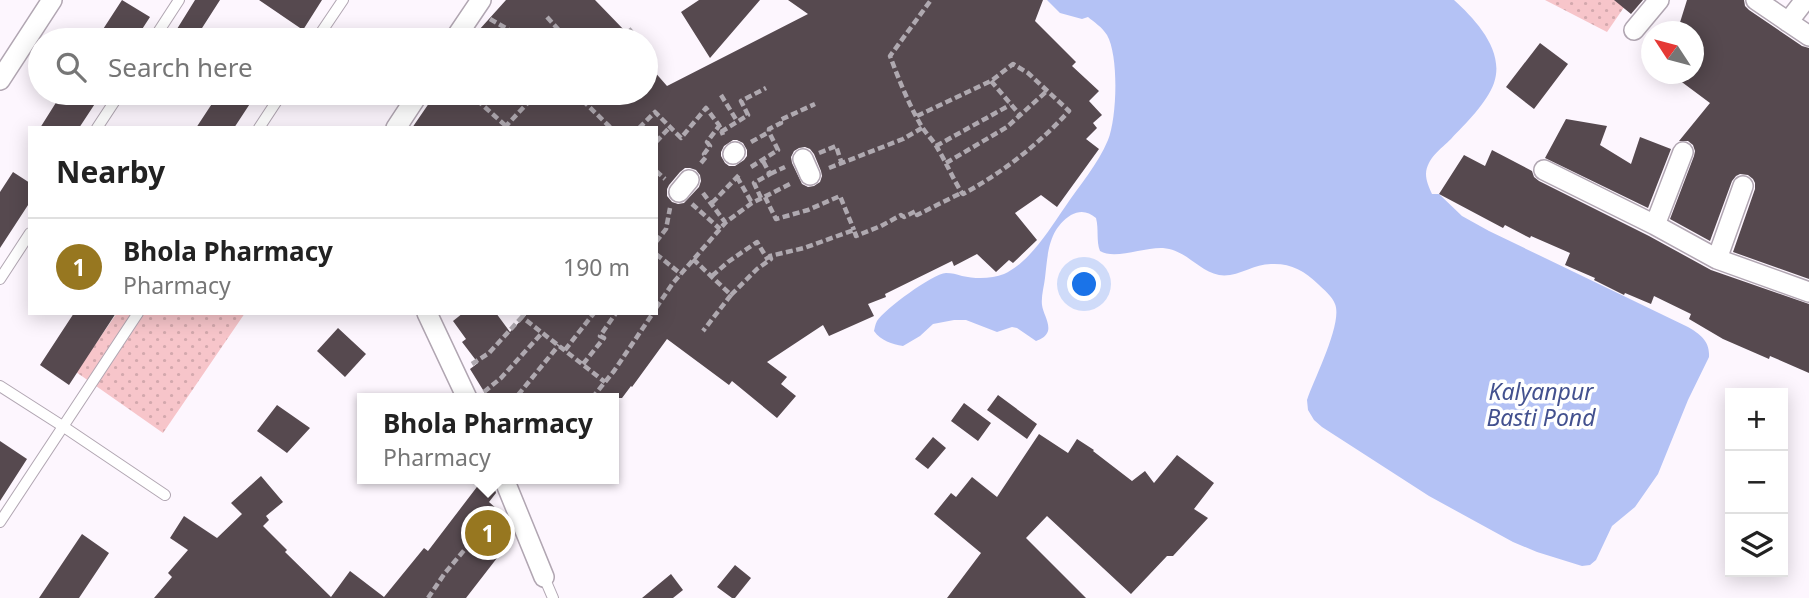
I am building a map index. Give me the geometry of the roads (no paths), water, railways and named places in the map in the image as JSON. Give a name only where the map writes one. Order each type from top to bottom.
[{"type":"street","points":[[34,28],[52,0]]},
{"type":"street","points":[[1634,30],[1659,0]]},
{"type":"street","points":[[1756,0],[1809,36]]},
{"type":"street","points":[[1788,22],[1805,0]]},
{"type":"street","points":[[462,28],[477,5]]},
{"type":"street","points":[[0,80],[28,37]]},
{"type":"street","points":[[397,126],[411,105]]},
{"type":"street","points":[[1655,225],[1683,152]]},
{"type":"street","points":[[1544,170],[1717,259],[1809,292]]},
{"type":"street","points":[[1717,259],[1743,186]]},
{"type":"street","points":[[428,315],[465,393]]},
{"type":"street","points":[[508,487],[544,578]]},
{"type":"lane","points":[[161,28],[179,0]]},
{"type":"lane","points":[[324,28],[343,0]]},
{"type":"lane","points":[[98,126],[112,105]]},
{"type":"lane","points":[[260,126],[274,105]]},
{"type":"lane","points":[[0,279],[28,236]]},
{"type":"lane","points":[[0,522],[137,315]]},
{"type":"lane","points":[[0,386],[165,495]]},
{"type":"lane","points":[[544,578],[553,598]]},
{"type":"water","name":"Kalyanpur Basti Pond","points":[[1047,0],[1454,0],[1462,8],[1479,27],[1492,48],[1496,71],[1491,91],[1481,106],[1429,163],[1426,177],[1432,194],[1439,194],[1462,216],[1489,231],[1688,327],[1700,335],[1708,347],[1709,357],[1658,474],[1635,507],[1612,526],[1596,560],[1590,565],[1582,566],[1513,542],[1429,496],[1314,420],[1308,410],[1307,400],[1332,337],[1335,304],[1328,293],[1307,275],[1291,266],[1264,265],[1232,275],[1219,275],[1179,252],[1163,248],[1122,254],[1106,253],[1100,251],[1096,218],[1078,212],[1063,221],[1050,243],[1042,302],[1048,328],[1041,339],[1036,341],[1017,328],[997,332],[966,320],[933,324],[903,346],[887,342],[874,331],[877,321],[889,309],[930,279],[946,273],[972,278],[994,277],[1022,262],[1046,235],[1104,149],[1111,130],[1115,103],[1115,72],[1111,45],[1105,32],[1088,17],[1082,19],[1060,13]]},
{"type":"place","name":"Bhola Pharmacy","points":[[488,533]]}]
